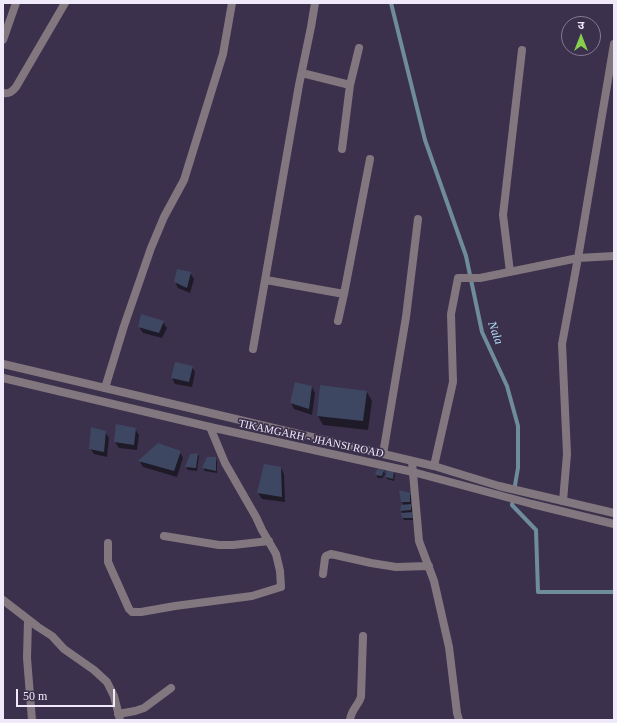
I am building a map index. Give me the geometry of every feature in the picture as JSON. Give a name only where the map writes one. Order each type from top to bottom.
[{"type":"street","points":[[3,40],[16,3]]},
{"type":"street","points":[[3,93],[11,93],[16,87],[65,3]]},
{"type":"street","points":[[105,388],[124,326],[151,248],[164,217],[184,180],[223,54],[232,3]]},
{"type":"street","points":[[253,349],[315,3]]},
{"type":"street","points":[[563,501],[567,454],[562,344],[614,44]]},
{"type":"street","points":[[342,149],[350,85],[359,48]]},
{"type":"street","points":[[510,272],[503,214],[522,50]]},
{"type":"street","points":[[302,73],[350,85]]},
{"type":"street","points":[[338,321],[370,159]]},
{"type":"street","points":[[383,454],[406,317],[418,219]]},
{"type":"street","points":[[434,466],[453,382],[451,314],[458,278],[480,278],[578,258],[614,256]]},
{"type":"street","points":[[266,280],[344,294]]},
{"type":"street","points":[[3,364],[434,466],[498,490],[531,494],[614,513]]},
{"type":"street","name":"TIKAMGARH - JHANSI ROAD","points":[[3,378],[210,428],[498,490],[532,504],[614,524]]},
{"type":"street","points":[[236,433],[239,420]]},
{"type":"street","points":[[108,543],[108,562],[132,612],[252,596],[281,587],[280,571],[276,554],[225,463],[210,428]]},
{"type":"street","points":[[412,462],[419,541],[434,581],[449,647],[459,720]]},
{"type":"street","points":[[164,536],[219,545],[269,541]]},
{"type":"street","points":[[323,574],[326,556],[331,554],[396,567],[429,566]]},
{"type":"street","points":[[3,600],[28,620],[52,636],[64,649],[94,670],[107,682],[114,696],[119,717],[144,708],[171,688]]},
{"type":"street","points":[[28,620],[27,658],[32,720]]},
{"type":"street","points":[[350,720],[352,711],[360,701],[361,697],[363,636]]},
{"type":"building","points":[[177,269],[191,272],[187,288],[174,282]]},
{"type":"building","points":[[141,314],[164,321],[159,333],[138,327]]},
{"type":"building","points":[[175,362],[193,366],[189,382],[171,378]]},
{"type":"building","points":[[295,382],[312,386],[309,409],[290,403]]},
{"type":"building","points":[[320,385],[367,391],[363,421],[317,416]]},
{"type":"building","points":[[116,424],[136,428],[134,445],[114,442]]},
{"type":"building","points":[[91,427],[106,431],[104,452],[89,449]]},
{"type":"building","points":[[158,443],[181,451],[174,471],[138,461]]},
{"type":"building","points":[[198,453],[196,468],[185,467],[190,454]]},
{"type":"building","points":[[207,457],[216,457],[216,471],[202,468]]},
{"type":"building","points":[[264,464],[281,467],[282,497],[257,493]]},
{"type":"building","points":[[377,469],[384,470],[382,476],[375,475]]},
{"type":"building","points":[[387,469],[394,471],[393,479],[385,477]]},
{"type":"building","points":[[399,490],[410,493],[410,502],[401,502]]},
{"type":"building","points":[[411,504],[411,510],[400,511],[401,505]]},
{"type":"building","points":[[412,512],[413,518],[402,518],[401,513]]},
{"type":"waterway","name":"Nala","points":[[391,3],[425,140],[466,256],[482,332],[507,386],[518,426],[518,468],[514,491]]},
{"type":"waterway","name":"Nala","points":[[513,499],[512,505],[536,530],[538,592],[614,592]]}]
